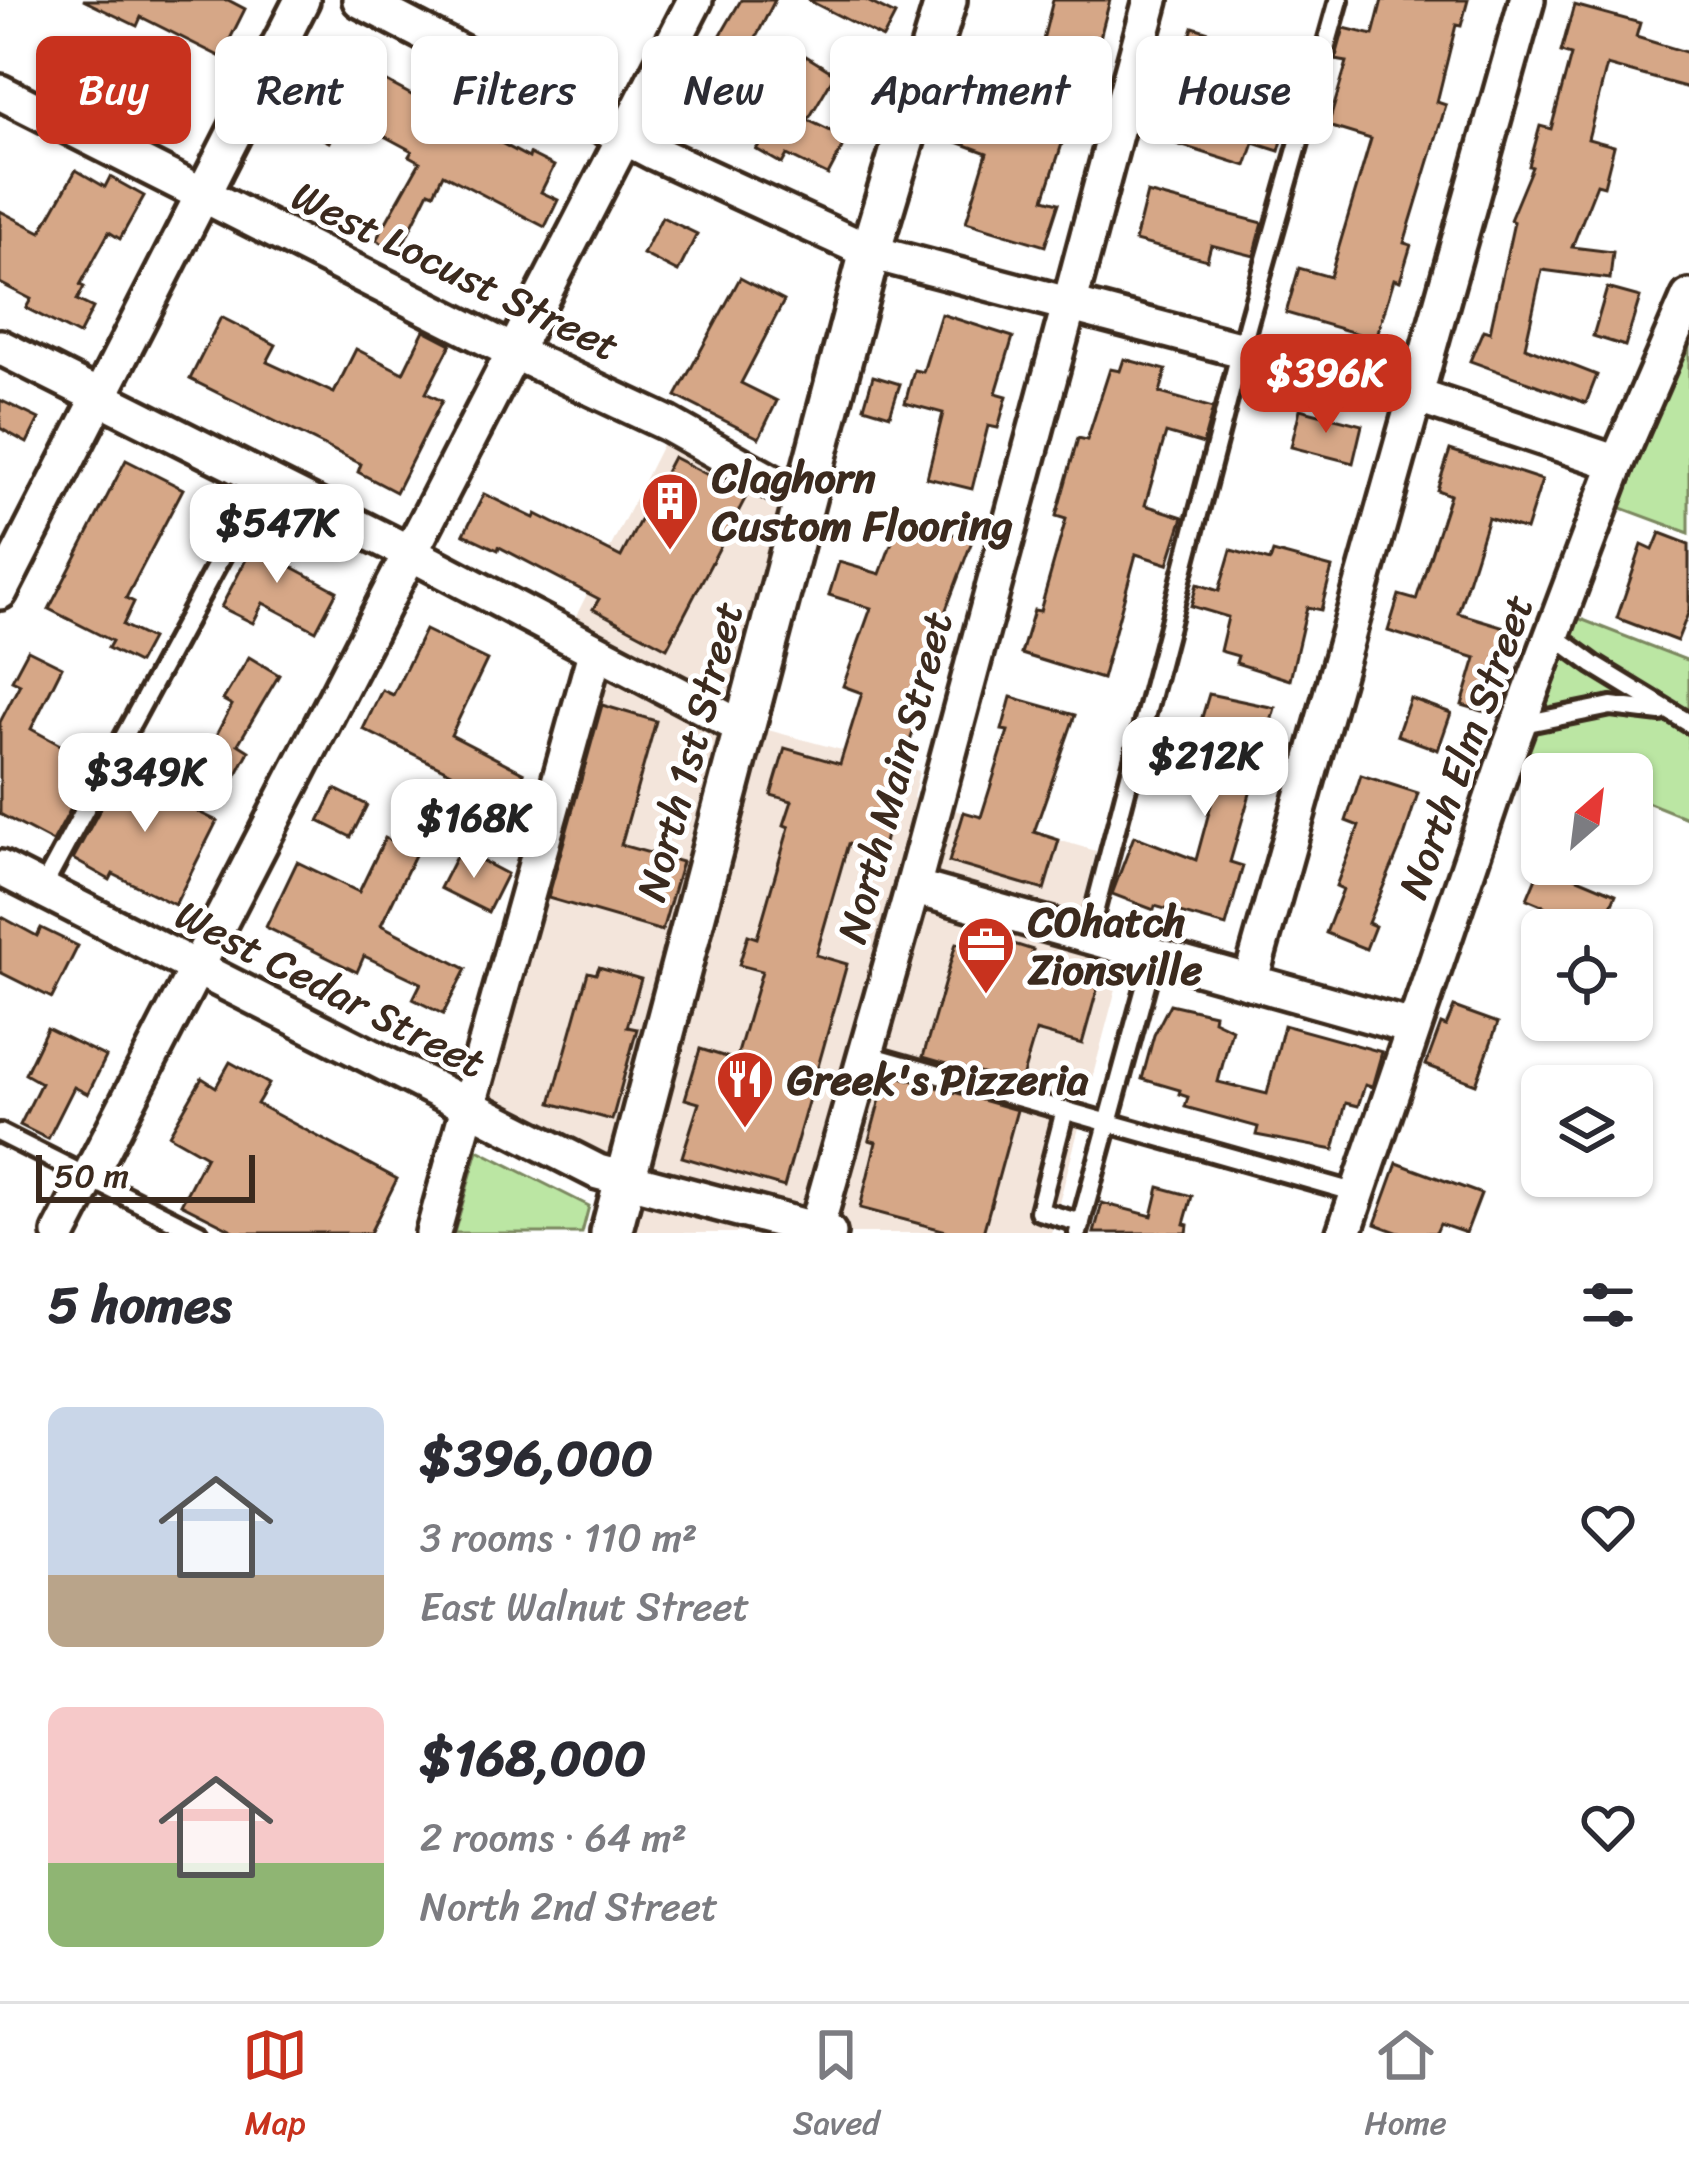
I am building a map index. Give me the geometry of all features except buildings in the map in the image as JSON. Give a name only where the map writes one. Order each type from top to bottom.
[{"type":"street","points":[[0,592],[302,0]]},
{"type":"street","points":[[360,0],[623,136],[870,252],[1413,395],[1617,463]]},
{"type":"street","points":[[60,1233],[695,0]]},
{"type":"street","name":"North 1st Street","points":[[611,1233],[870,252],[946,0]]},
{"type":"street","name":"North Main Street","points":[[820,1232],[864,1054],[1151,0]]},
{"type":"street","points":[[1250,982],[1527,0]]},
{"type":"street","name":"West Locust Street","points":[[0,92],[514,352],[668,424],[805,501]]},
{"type":"street","name":"North Elm Street","points":[[1344,1233],[1518,725],[1617,463],[1689,298]]},
{"type":"street","points":[[0,347],[410,553],[745,729]]},
{"type":"street","points":[[433,1233],[595,653]]},
{"type":"street","name":"West Cedar Street","points":[[0,868],[598,1172],[820,1232]]},
{"type":"street","points":[[913,887],[1411,1027]]},
{"type":"lane","points":[[1088,936],[1339,0]]},
{"type":"lane","points":[[42,890],[263,478]]},
{"type":"lane","points":[[1553,635],[1689,723]]},
{"type":"lane","points":[[1518,725],[1611,706],[1668,713]]},
{"type":"lane","points":[[1065,1109],[1039,1210],[1080,1228],[1154,955]]},
{"type":"lane","points":[[864,1054],[1357,1193]]},
{"type":"lane","points":[[0,1133],[199,1233]]},
{"type":"shaded area","points":[[665,439],[818,508],[768,730],[919,771],[913,798],[1096,851],[1071,951],[1122,966],[1051,1233],[615,1233],[631,1164],[488,1098],[612,642],[574,620]]},
{"type":"green space","points":[[1689,320],[1689,533],[1608,503]]},
{"type":"green space","points":[[1570,615],[1689,661],[1689,819],[1653,804],[1653,753],[1518,752]]},
{"type":"green space","points":[[478,1150],[589,1206],[582,1233],[454,1233]]},
{"type":"place","name":"Claghorn Custom Flooring","points":[[670,552]]},
{"type":"place","name":"COhatch Zionsville","points":[[986,996]]},
{"type":"place","name":"Greek's Pizzeria","points":[[745,1130]]}]
